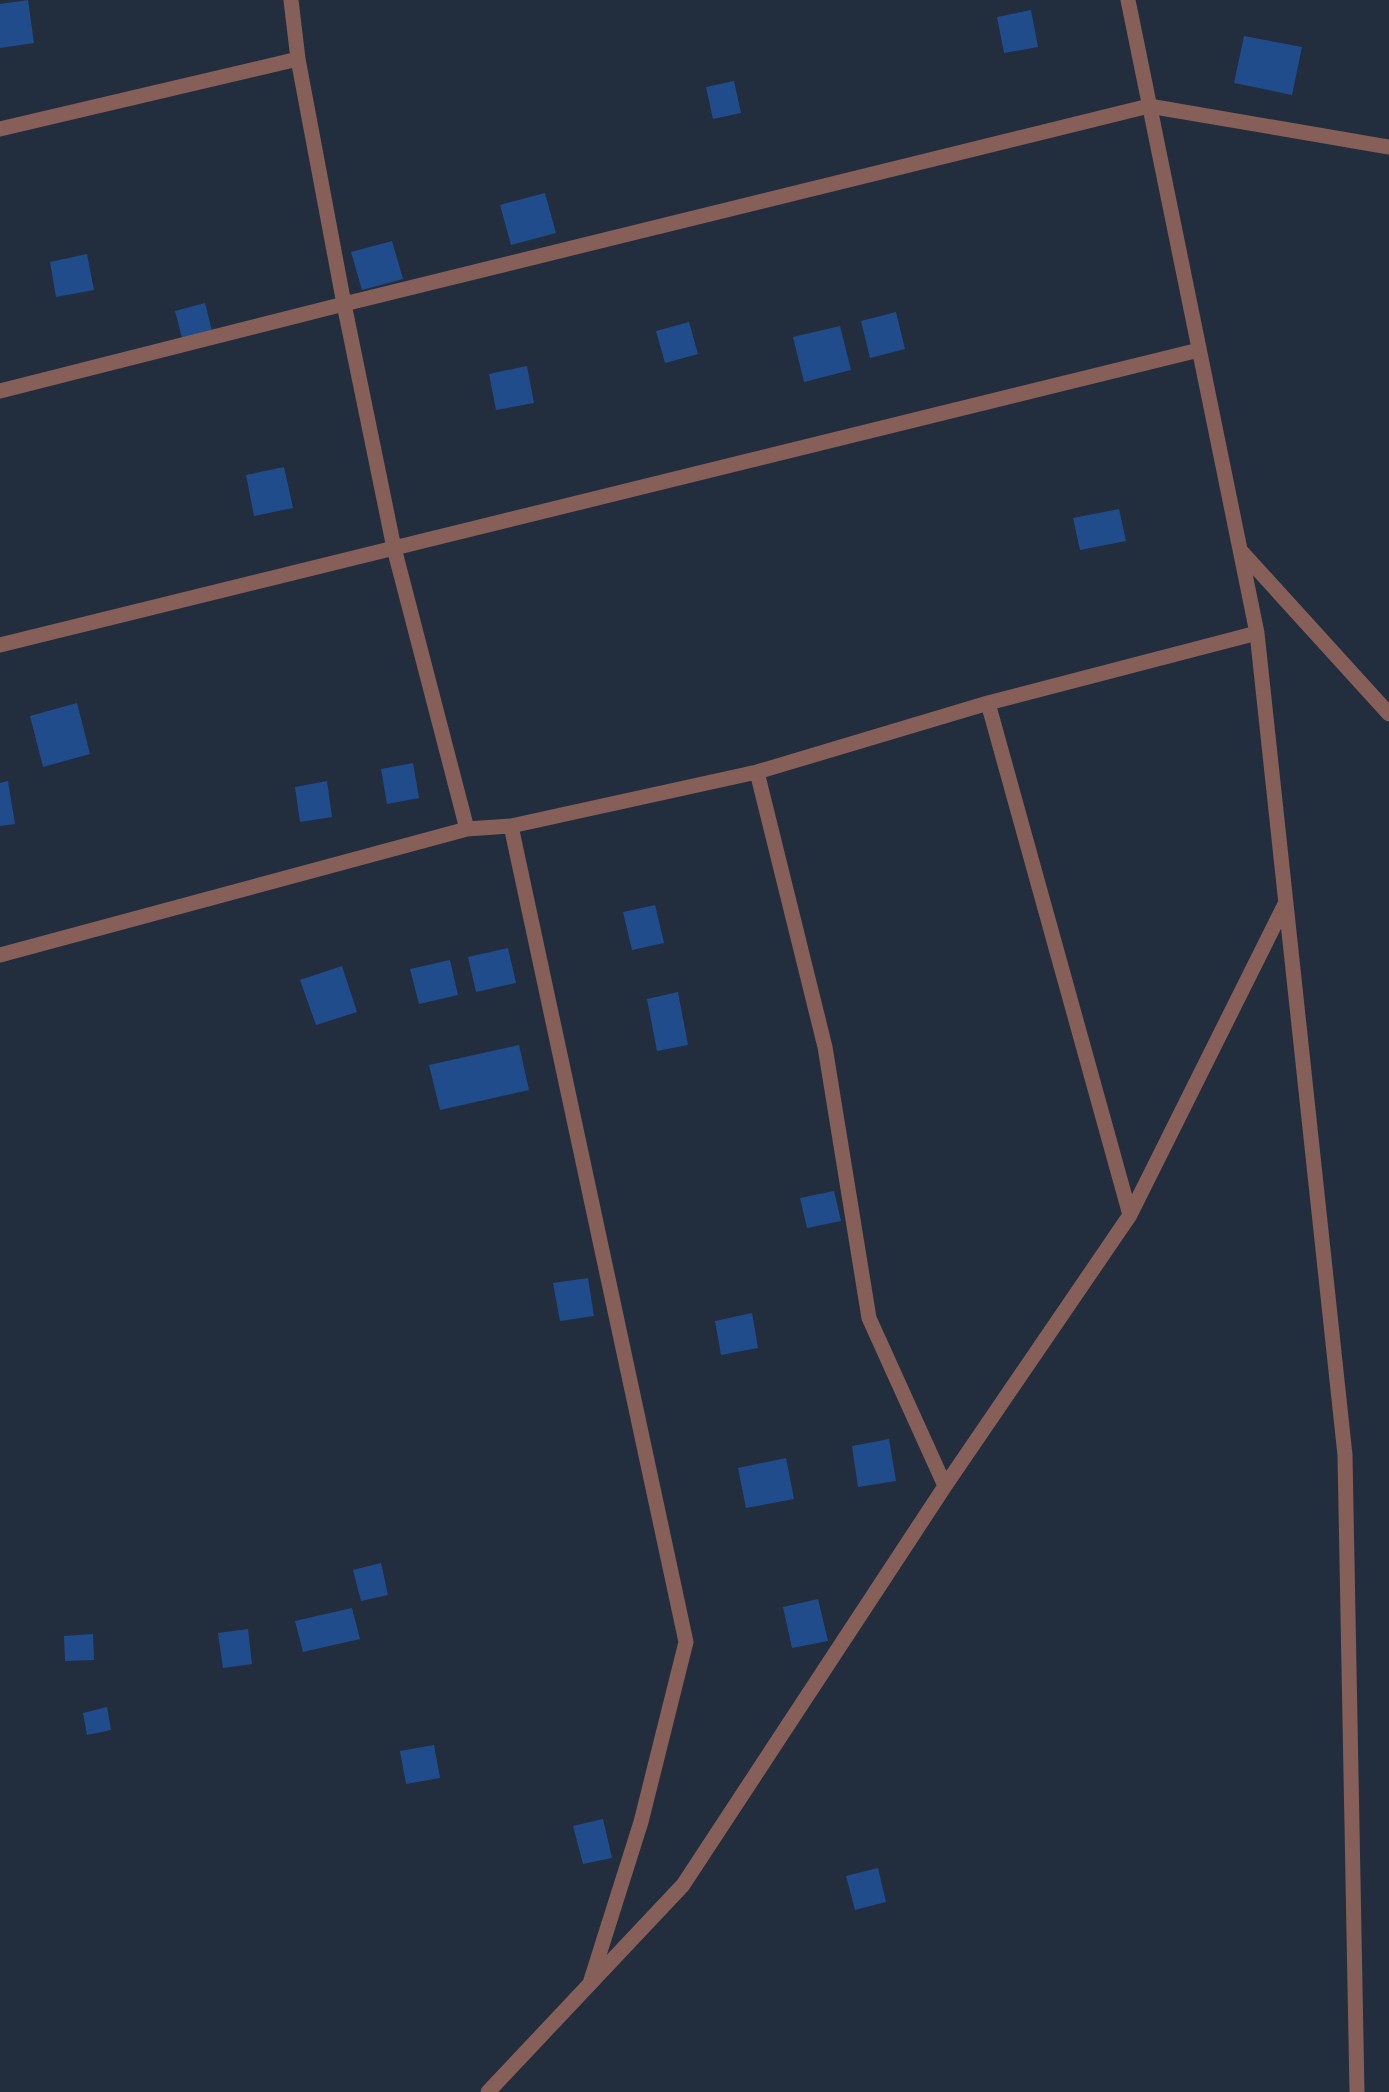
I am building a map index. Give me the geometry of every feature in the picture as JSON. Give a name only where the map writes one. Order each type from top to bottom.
[{"type":"street","points":[[291,0],[298,58],[344,304],[394,548],[467,829]]},
{"type":"street","points":[[1128,0],[1257,633],[1345,1455],[1357,2092]]},
{"type":"street","points":[[0,129],[298,58]]},
{"type":"street","points":[[0,392],[344,304],[1149,106],[1389,147]]},
{"type":"street","points":[[0,645],[1199,350]]},
{"type":"street","points":[[1240,550],[1389,714]]},
{"type":"street","points":[[0,955],[467,829],[512,826],[757,772],[988,703],[1257,633]]},
{"type":"street","points":[[988,703],[1130,1215]]},
{"type":"street","points":[[757,772],[825,1047],[869,1318],[945,1486]]},
{"type":"street","points":[[512,826],[686,1642],[641,1822],[590,1984]]},
{"type":"street","points":[[488,2092],[683,1885],[945,1486],[1130,1215],[1285,903]]},
{"type":"building","points":[[28,0],[34,43],[0,48],[0,4]]},
{"type":"building","points":[[1031,10],[1038,47],[1004,53],[997,17]]},
{"type":"building","points":[[1244,36],[1302,47],[1292,95],[1234,83]]},
{"type":"building","points":[[734,81],[741,113],[713,119],[706,87]]},
{"type":"building","points":[[545,193],[556,233],[511,245],[500,205]]},
{"type":"building","points":[[392,241],[403,279],[362,290],[351,252]]},
{"type":"building","points":[[87,254],[94,290],[56,297],[50,262]]},
{"type":"building","points":[[205,303],[212,331],[182,338],[175,311]]},
{"type":"building","points":[[896,312],[905,349],[870,358],[861,321]]},
{"type":"building","points":[[689,322],[698,354],[665,363],[656,331]]},
{"type":"building","points":[[840,326],[851,370],[804,382],[793,337]]},
{"type":"building","points":[[527,366],[534,403],[496,410],[489,374]]},
{"type":"building","points":[[284,467],[293,508],[254,516],[246,475]]},
{"type":"building","points":[[1119,509],[1126,541],[1080,550],[1073,518]]},
{"type":"building","points":[[77,703],[90,754],[43,767],[30,716]]},
{"type":"building","points":[[413,763],[419,798],[387,804],[381,769]]},
{"type":"building","points":[[8,781],[15,824],[0,826],[0,783]]},
{"type":"building","points":[[327,781],[332,817],[300,822],[295,787]]},
{"type":"building","points":[[655,905],[664,943],[632,950],[623,912]]},
{"type":"building","points":[[508,948],[516,983],[476,992],[468,957]]},
{"type":"building","points":[[450,960],[458,995],[419,1004],[410,969]]},
{"type":"building","points":[[342,966],[357,1012],[316,1025],[300,980]]},
{"type":"building","points":[[678,992],[688,1045],[657,1051],[647,999]]},
{"type":"building","points":[[519,1045],[529,1090],[440,1110],[429,1065]]},
{"type":"building","points":[[834,1191],[841,1221],[807,1228],[800,1198]]},
{"type":"building","points":[[588,1278],[594,1316],[560,1321],[553,1283]]},
{"type":"building","points":[[752,1313],[758,1348],[721,1355],[715,1321]]},
{"type":"building","points":[[889,1439],[896,1481],[858,1487],[852,1446]]},
{"type":"building","points":[[786,1458],[794,1499],[746,1508],[738,1468]]},
{"type":"building","points":[[381,1563],[388,1595],[361,1601],[353,1570]]},
{"type":"building","points":[[818,1599],[828,1641],[792,1648],[783,1607]]},
{"type":"building","points":[[352,1608],[360,1639],[303,1652],[295,1621]]},
{"type":"building","points":[[248,1629],[252,1664],[223,1668],[218,1633]]},
{"type":"building","points":[[93,1634],[94,1660],[65,1661],[64,1636]]},
{"type":"building","points":[[107,1707],[111,1730],[87,1735],[83,1713]]},
{"type":"building","points":[[434,1745],[440,1778],[406,1784],[400,1751]]},
{"type":"building","points":[[603,1819],[612,1858],[583,1864],[573,1826]]},
{"type":"building","points":[[878,1868],[886,1902],[855,1910],[846,1876]]}]
